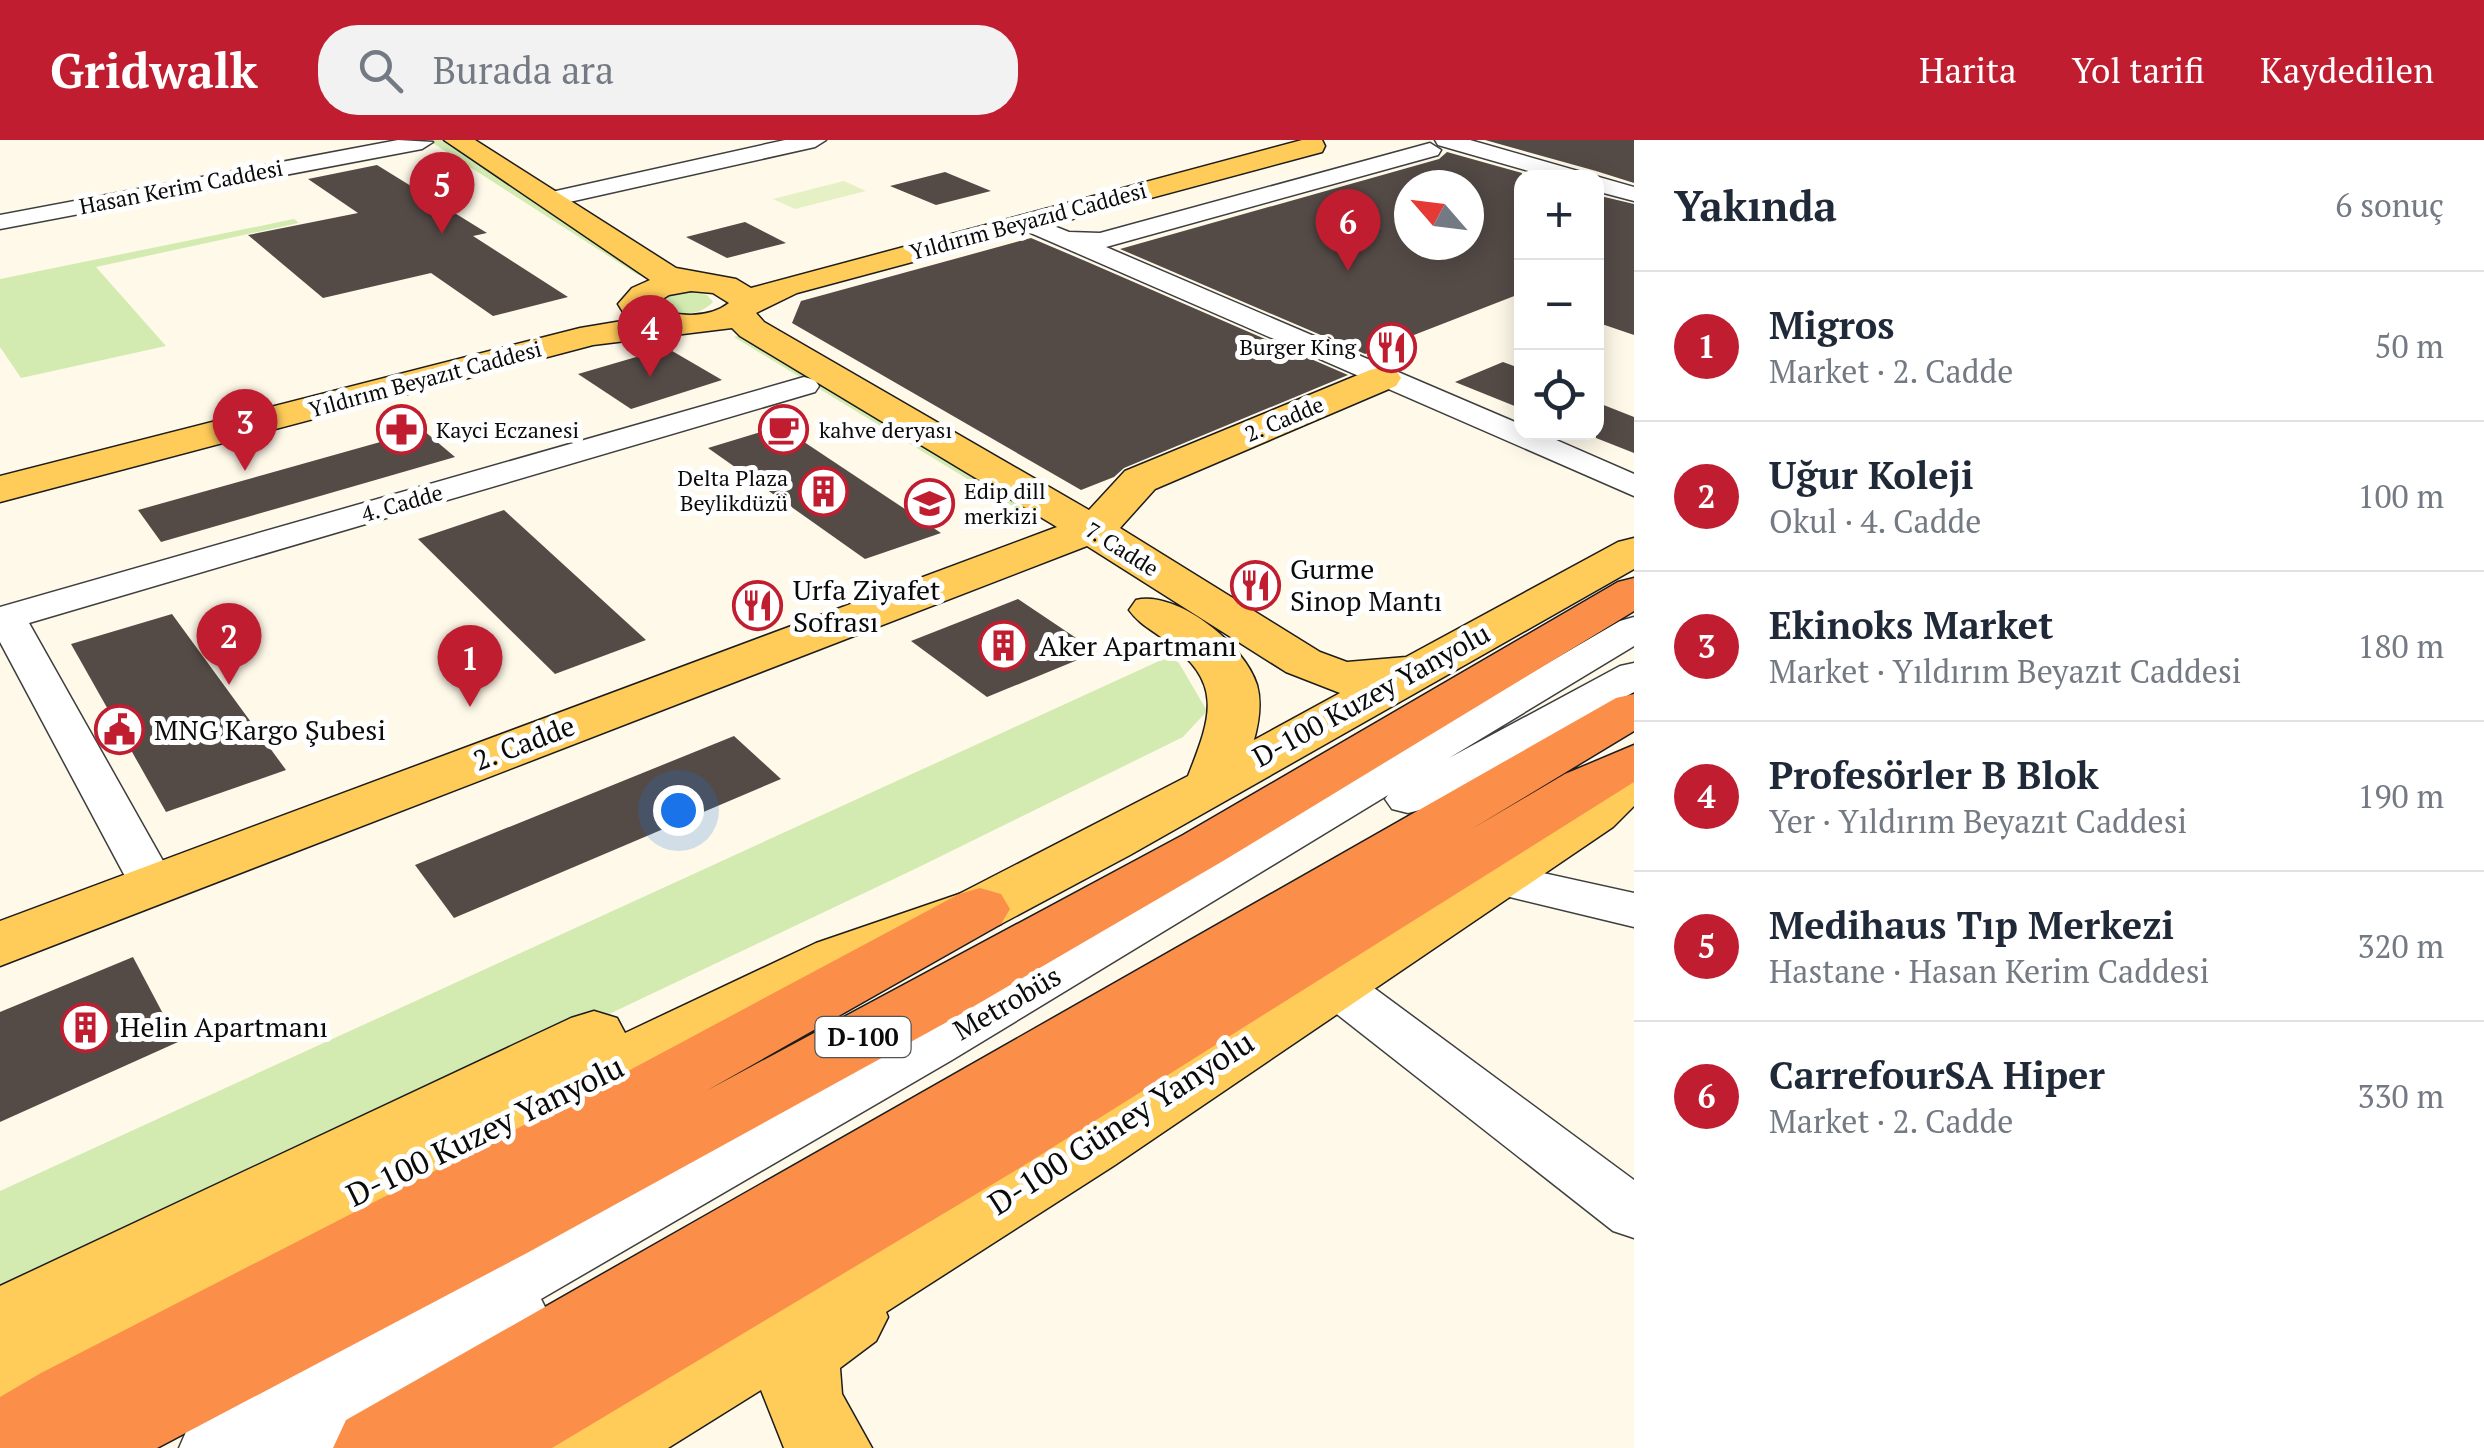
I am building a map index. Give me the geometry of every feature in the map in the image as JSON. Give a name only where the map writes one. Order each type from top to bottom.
[{"type":"highway","name":"D-100","points":[[73,1448],[372,1297],[816,1063],[1202,848],[1634,592]]},
{"type":"highway","points":[[375,1448],[1634,709]]},
{"type":"highway","points":[[476,1448],[998,1146],[1584,786],[1634,761]]},
{"type":"highway","points":[[0,1442],[70,1400],[624,1105],[980,908]]},
{"type":"main road","points":[[457,140],[665,275],[724,296]]},
{"type":"main road","name":"Yıldırım Beyazıd Caddesi","points":[[724,296],[746,280],[1222,156],[1256,140]]},
{"type":"main road","points":[[1268,140],[1330,142]]},
{"type":"main road","points":[[420,141],[631,279],[640,290],[637,300]]},
{"type":"main road","name":"Yıldırım Beyazıd Caddesi","points":[[724,296],[785,286],[1330,142]]},
{"type":"main road","name":"Yıldırım Beyazıt Caddesi","points":[[0,470],[573,324],[664,286],[724,296],[718,322],[592,335],[0,489]]},
{"type":"main road","name":"7. Cadde","points":[[724,296],[752,329],[1070,536],[1219,656],[1235,685],[1237,704],[1228,746],[1211,785]]},
{"type":"main road","name":"7. Cadde","points":[[637,300],[640,315],[723,337],[1070,536],[1322,672],[1342,678],[1365,678],[1416,669]]},
{"type":"main road","name":"2. Cadde","points":[[0,944],[1070,536],[1118,509],[1125,492],[1140,480],[1383,378]]},
{"type":"main road","name":"D-100 Kuzey Yanyolu","points":[[0,1376],[764,993],[838,959],[980,908],[1110,842],[1634,551]]},
{"type":"main road","name":"D-100 Güney Yanyolu","points":[[593,1448],[940,1240],[1498,878],[1593,814],[1634,776]]},
{"type":"main road","points":[[0,1324],[513,1074],[866,908],[1020,863],[1110,842]]},
{"type":"main road","points":[[830,1448],[805,1410],[797,1372],[814,1339],[923,1265],[940,1240]]},
{"type":"street","points":[[548,200],[815,140]]},
{"type":"street","name":"Hasan Kerim Caddesi","points":[[0,222],[420,141]]},
{"type":"street","points":[[1062,237],[1101,241],[1438,145],[1546,170]]},
{"type":"street","points":[[1604,185],[1634,194]]},
{"type":"street","points":[[1026,222],[1634,486]]},
{"type":"street","name":"4. Cadde","points":[[3,618],[804,386]]},
{"type":"street","points":[[3,618],[152,884]]},
{"type":"street","name":"Metrobüs","points":[[213,1448],[594,1239],[933,1046],[1634,629]]},
{"type":"street","name":"Metrobüs","points":[[298,1448],[590,1271],[1217,905],[1634,675]]},
{"type":"street","points":[[1498,878],[1634,910]]},
{"type":"street","points":[[1333,984],[1634,1214]]},
{"type":"green space","points":[[428,140],[442,140],[577,223],[648,273],[638,275]]},
{"type":"green space","points":[[844,181],[866,191],[795,209],[773,199]]},
{"type":"green space","points":[[294,219],[299,223],[96,267],[166,346],[21,378],[0,347],[0,279]]},
{"type":"green space","points":[[683,291],[707,295],[713,302],[700,311],[684,314],[655,304],[659,297]]},
{"type":"green space","points":[[745,334],[1047,516],[1035,520],[734,337]]},
{"type":"green space","points":[[1170,656],[1179,663],[1207,711],[1183,737],[917,868],[0,1303],[0,1191]]},
{"type":"building","points":[[1485,140],[1634,140],[1634,183],[1604,174],[1604,170]]},
{"type":"building","points":[[1447,152],[1514,171],[1514,296],[1365,354],[1120,249],[1394,172],[1394,260],[1484,260],[1484,170],[1400,170],[1439,159]]},
{"type":"building","points":[[377,165],[487,233],[473,236],[568,297],[493,316],[431,273],[323,298],[248,235],[358,213],[308,179]]},
{"type":"building","points":[[945,172],[991,191],[936,205],[890,186]]},
{"type":"building","points":[[1604,197],[1634,204],[1634,335],[1604,325]]},
{"type":"building","points":[[745,222],[786,243],[727,258],[686,237]]},
{"type":"building","points":[[1031,238],[1348,375],[1124,468],[1114,477],[1081,490],[792,323],[801,301]]},
{"type":"building","points":[[667,348],[722,380],[631,409],[578,374]]},
{"type":"building","points":[[1503,362],[1514,366],[1514,406],[1455,382]]},
{"type":"building","points":[[1604,405],[1634,417],[1634,453],[1601,440]]},
{"type":"building","name":"Delta Plaza Beylikdüzü","points":[[780,426],[941,533],[865,559],[708,448]]},
{"type":"building","points":[[423,430],[455,457],[161,542],[138,510]]},
{"type":"building","points":[[504,510],[646,640],[555,674],[418,539]]},
{"type":"building","name":"Aker Apartmanı","points":[[1018,599],[1097,652],[987,697],[911,641]]},
{"type":"building","points":[[172,614],[286,770],[166,812],[71,644]]},
{"type":"building","points":[[734,736],[781,779],[454,918],[415,865]]},
{"type":"building","name":"Helin Apartmanı","points":[[133,957],[178,1042],[0,1122],[0,1012]]},
{"type":"place","name":"Medihaus Tıp Merkezi","points":[[442,234]]},
{"type":"place","name":"CarrefourSA Hiper","points":[[1348,271]]},
{"type":"place","name":"Burger King","points":[[1391,347]]},
{"type":"place","name":"Profesörler B Blok","points":[[650,377]]},
{"type":"place","name":"Kayci Eczanesi","points":[[401,430]]},
{"type":"place","name":"kahve deryası","points":[[784,430]]},
{"type":"place","name":"Ekinoks Market","points":[[245,471]]},
{"type":"place","name":"Delta Plaza Beylikdüzü","points":[[823,491]]},
{"type":"place","name":"Edip dill merkizi","points":[[929,504]]},
{"type":"place","name":"Gurme Sinop Mantı","points":[[1255,585]]},
{"type":"place","name":"Urfa Ziyafet Sofrası","points":[[758,606]]},
{"type":"place","name":"Aker Apartmanı","points":[[1004,646]]},
{"type":"place","name":"Uğur Koleji","points":[[229,685]]},
{"type":"place","name":"Migros","points":[[470,707]]},
{"type":"place","name":"MNG Kargo Şubesi","points":[[119,730]]},
{"type":"place","name":"Helin Apartmanı","points":[[85,1027]]}]
